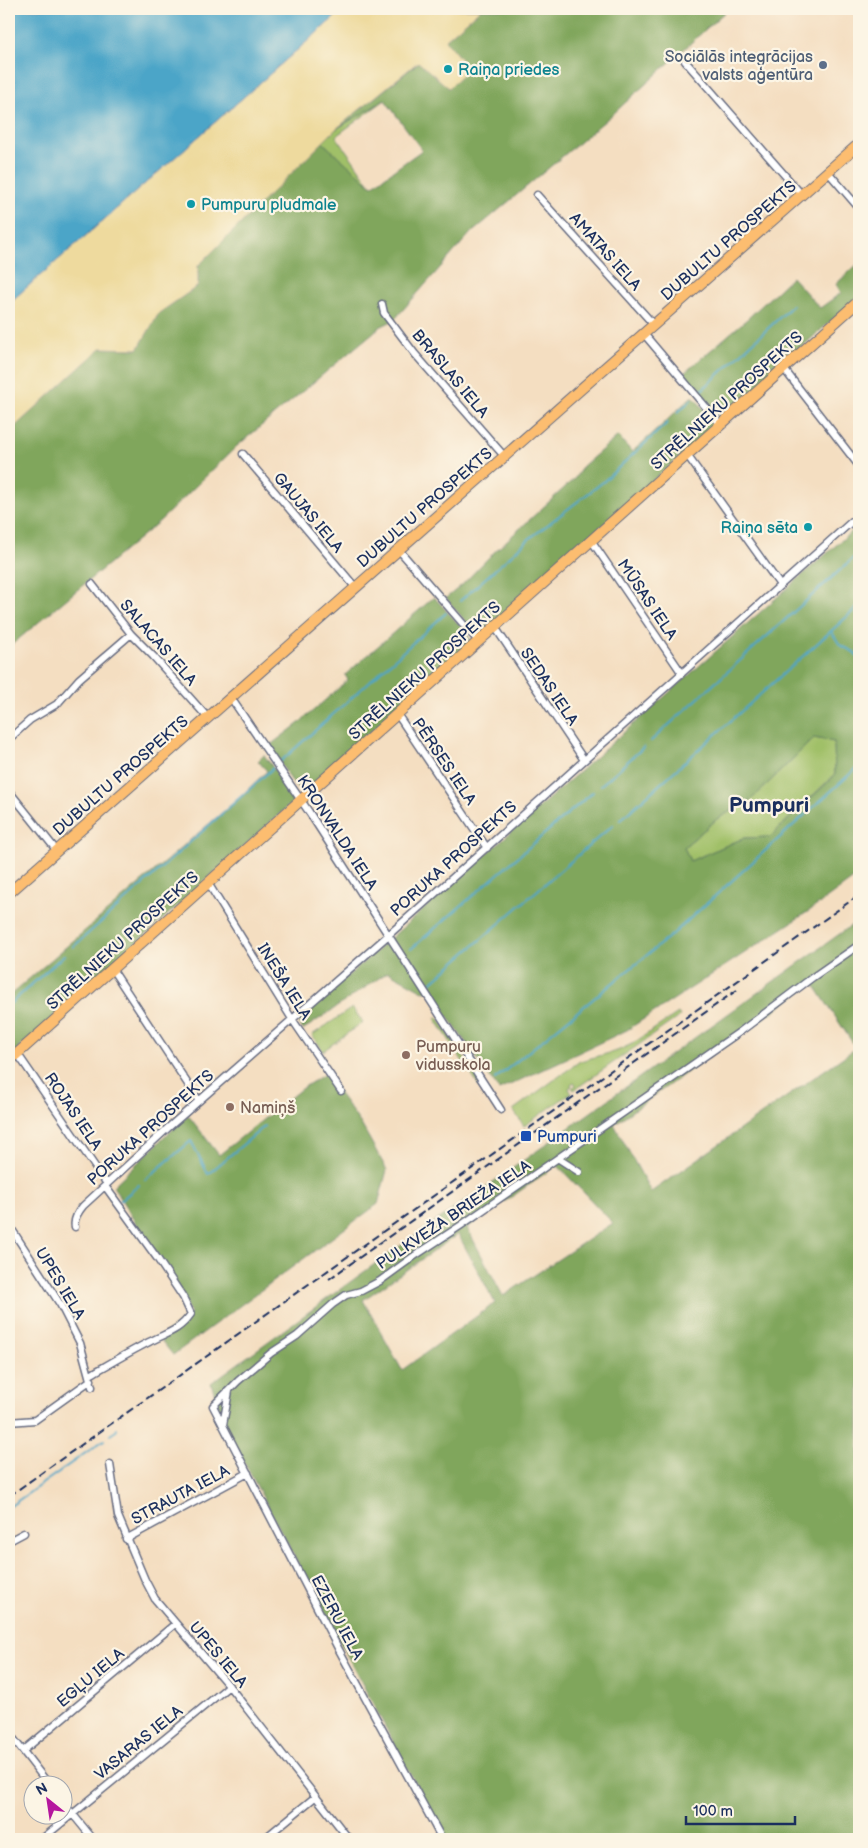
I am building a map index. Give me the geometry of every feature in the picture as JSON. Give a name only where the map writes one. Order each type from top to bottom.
[{"type":"main road","name":"DUBULTU PROSPEKTS","points":[[9,893],[859,144]]},
{"type":"main road","name":"STRĒLNIEKU PROSPEKTS","points":[[9,1061],[859,301]]},
{"type":"street","points":[[685,61],[802,195]]},
{"type":"street","points":[[828,172],[859,208]]},
{"type":"street","name":"AMATAS IELA","points":[[537,195],[654,325]]},
{"type":"street","name":"BRASLAS IELA","points":[[382,304],[384,313],[415,354],[505,456]]},
{"type":"street","points":[[644,334],[721,425]]},
{"type":"street","points":[[784,369],[859,466]]},
{"type":"street","name":"GAUJAS IELA","points":[[243,454],[356,588]]},
{"type":"street","points":[[687,455],[780,585]]},
{"type":"street","name":"PORUKA PROSPEKTS","points":[[75,1227],[74,1221],[78,1211],[106,1185],[859,515]]},
{"type":"street","name":"MŪSAS IELA","points":[[591,540],[681,672]]},
{"type":"street","points":[[399,550],[478,641]]},
{"type":"street","name":"SALACAS IELA","points":[[92,584],[131,634],[208,718]]},
{"type":"street","name":"SEDAS IELA","points":[[495,627],[584,760]]},
{"type":"street","points":[[9,739],[30,720],[57,704],[79,679],[131,634]]},
{"type":"street","name":"KRONVALDA IELA","points":[[231,698],[301,800],[501,1110]]},
{"type":"street","name":"PĒRSES IELA","points":[[398,714],[487,848]]},
{"type":"street","points":[[9,791],[57,851]]},
{"type":"street","name":"INEŠA IELA","points":[[208,884],[292,1020],[341,1091]]},
{"type":"street","name":"PULKVEŽA BRIEŽA IELA","points":[[213,1406],[238,1381],[271,1353],[297,1336],[333,1304],[346,1295],[380,1281],[559,1159],[741,1032],[813,977],[859,945]]},
{"type":"street","points":[[112,969],[199,1101]]},
{"type":"street","name":"ROJAS IELA","points":[[18,1053],[183,1297],[191,1314],[184,1324],[168,1334],[149,1342],[90,1378]]},
{"type":"street","points":[[559,1159],[579,1172]]},
{"type":"street","name":"UPES IELA","points":[[9,1225],[60,1304],[80,1343],[92,1387]]},
{"type":"street","points":[[9,1422],[35,1420],[90,1378]]},
{"type":"street","points":[[223,1425],[229,1392]]},
{"type":"street","name":"EZERU IELA","points":[[213,1406],[338,1648],[442,1839]]},
{"type":"street","name":"UPES IELA","points":[[110,1464],[118,1516],[144,1580],[155,1599],[229,1686],[349,1839]]},
{"type":"street","name":"STRAUTA IELA","points":[[126,1538],[248,1473]]},
{"type":"street","points":[[9,1541],[24,1533]]},
{"type":"street","name":"EGĻU IELA","points":[[23,1751],[175,1624]]},
{"type":"street","name":"VASARAS IELA","points":[[42,1839],[229,1686]]},
{"type":"street","points":[[9,1733],[42,1776]]},
{"type":"street","points":[[264,1839],[315,1797]]},
{"type":"street","points":[[73,1814],[93,1839]]},
{"type":"green space","points":[[481,9],[728,9],[613,114],[469,235],[394,320],[380,327],[237,446],[161,520],[9,647],[9,432],[101,348],[138,349],[159,313],[198,286],[198,266],[322,142],[372,186],[422,150],[385,100],[336,129],[419,62],[449,88],[445,40]]},
{"type":"green space","points":[[385,100],[336,136],[372,187],[322,142],[336,129]]},
{"type":"green space","points":[[859,263],[859,296],[723,417],[713,411],[683,374],[792,277],[820,308],[841,293],[836,284]]},
{"type":"green space","points":[[691,397],[694,397],[713,421],[714,426],[484,631],[476,631],[471,628],[446,598],[575,478],[583,466],[618,436],[632,452]]},
{"type":"green space","points":[[859,525],[859,875],[812,909],[627,1030],[499,1090],[429,990],[423,991],[388,972],[303,1030],[299,1023],[300,1018]],"holes":[[[814,738],[834,742],[835,775],[770,837],[744,838],[690,861],[684,847],[717,819],[752,799]]]},
{"type":"green space","points":[[434,597],[466,632],[471,642],[308,788],[302,789],[295,786],[269,746],[298,724],[348,680],[345,675]]},
{"type":"green space","points":[[814,738],[834,742],[835,774],[770,837],[744,838],[690,861],[684,847],[717,819],[752,799]]},
{"type":"green space","points":[[264,755],[294,796],[293,802],[9,1057],[9,996],[238,799],[267,771],[258,761]]},
{"type":"green space","points":[[859,920],[859,1839],[445,1839],[228,1432],[211,1383],[390,1253],[506,1173]],"holes":[[[813,983],[856,1048],[651,1192],[614,1124]],[[557,1165],[613,1223],[503,1296],[467,1228]],[[458,1234],[495,1303],[402,1370],[363,1300]]]},
{"type":"green space","points":[[352,1008],[363,1022],[323,1051],[312,1035]]},
{"type":"green space","points":[[678,1013],[680,1016],[574,1090],[572,1088],[576,1085],[574,1082],[571,1084],[572,1086],[569,1088],[571,1093],[524,1126],[513,1110],[580,1061],[617,1051],[632,1044]]},
{"type":"green space","points":[[438,1017],[491,1100],[489,1102],[435,1018]]},
{"type":"green space","points":[[325,1074],[361,1124],[387,1170],[378,1204],[173,1355],[159,1338],[191,1314],[113,1186],[188,1115],[219,1155],[301,1089]]},
{"type":"sand","name":"Pumpuru pludmale","points":[[344,9],[481,9],[445,40],[469,69],[449,88],[418,62],[336,129],[198,266],[198,286],[159,313],[138,349],[101,348],[9,432],[9,303]]},
{"type":"water","points":[[9,9],[344,9],[9,303]]},
{"type":"waterway","points":[[702,390],[793,305]]},
{"type":"waterway","points":[[678,412],[692,399]]},
{"type":"waterway","points":[[460,601],[529,539],[603,482],[667,423]]},
{"type":"waterway","points":[[651,741],[859,553]]},
{"type":"waterway","points":[[620,820],[859,606]]},
{"type":"waterway","points":[[280,762],[446,613]]},
{"type":"waterway","points":[[831,631],[840,645],[854,652],[859,658]]},
{"type":"waterway","points":[[601,785],[644,747]]},
{"type":"waterway","points":[[495,1079],[674,933],[859,766]]},
{"type":"waterway","points":[[73,947],[273,768]]},
{"type":"waterway","points":[[411,949],[593,792]]},
{"type":"waterway","points":[[427,986],[613,825]]},
{"type":"waterway","points":[[9,1005],[64,955]]},
{"type":"waterway","points":[[145,1180],[191,1141],[208,1174],[265,1126]]},
{"type":"waterway","points":[[120,1201],[139,1185]]},
{"type":"waterway","points":[[110,1435],[117,1428]]},
{"type":"waterway","points":[[9,1507],[104,1440]]},
{"type":"railway","points":[[9,1496],[859,895]]},
{"type":"railway","points":[[329,1279],[737,990]]},
{"type":"place","name":"Sociālās integrācijas valsts aģentūra","points":[[823,65]]},
{"type":"place","name":"Raiņa priedes","points":[[448,69]]},
{"type":"place","name":"Pumpuru pludmale","points":[[191,204]]},
{"type":"place","name":"Raiņa sēta","points":[[808,527]]},
{"type":"place","name":"Pumpuru vidusskola","points":[[406,1055]]},
{"type":"place","name":"Namiņš","points":[[230,1107]]},
{"type":"place","name":"Pumpuri","points":[[526,1136]]},
{"type":"district","name":"Pumpuri","points":[[769,805]]}]
